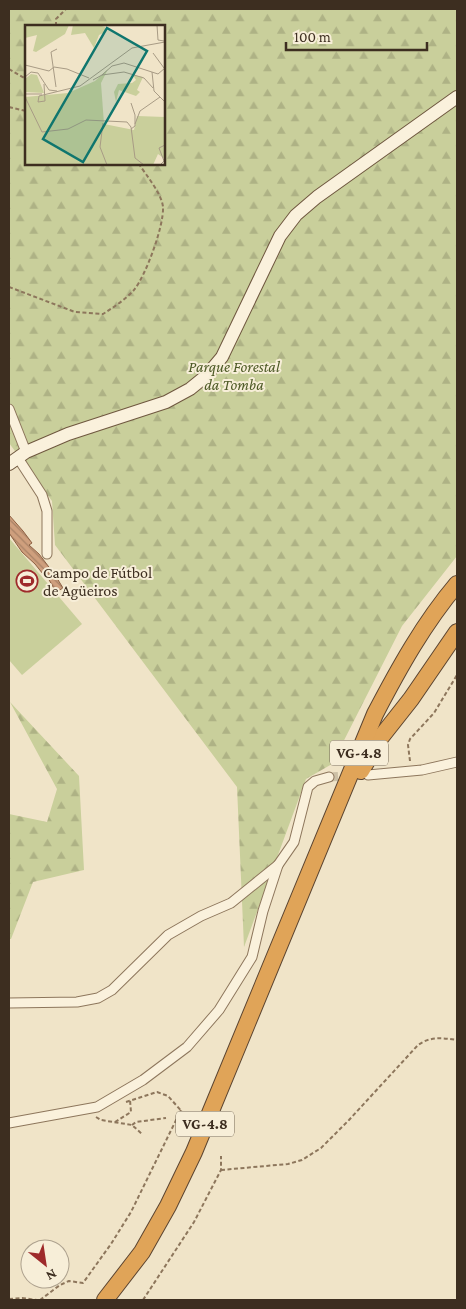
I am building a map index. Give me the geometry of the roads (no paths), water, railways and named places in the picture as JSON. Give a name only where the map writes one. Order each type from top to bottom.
[{"type":"highway","name":"VG-4.8","points":[[105,1300],[142,1252],[168,1206],[194,1152],[375,714],[405,657],[457,584]]},
{"type":"highway","points":[[284,935],[307,898],[367,760],[382,737],[412,699],[457,632]]},
{"type":"street","points":[[18,458],[68,434],[166,402],[190,389],[206,376],[222,357],[280,236],[296,215],[317,197],[457,97]]},
{"type":"street","points":[[9,409],[18,458],[42,495],[47,511],[47,554]]},
{"type":"street","points":[[368,775],[412,771],[457,762]]},
{"type":"street","points":[[9,1003],[77,1002],[98,998],[112,990],[168,935],[201,916],[231,903],[278,865],[294,842],[308,787],[315,781],[329,778]]},
{"type":"street","points":[[9,1123],[97,1106],[143,1080],[187,1047],[219,1010],[252,957],[263,912],[278,865]]},
{"type":"tunnel","points":[[329,777],[351,776]]},
{"type":"place","name":"Campo de Fútbol de Agüeiros","points":[[27,581]]},
{"type":"park label","name":"Parque Forestal da Tomba","points":[[234,375]]}]
